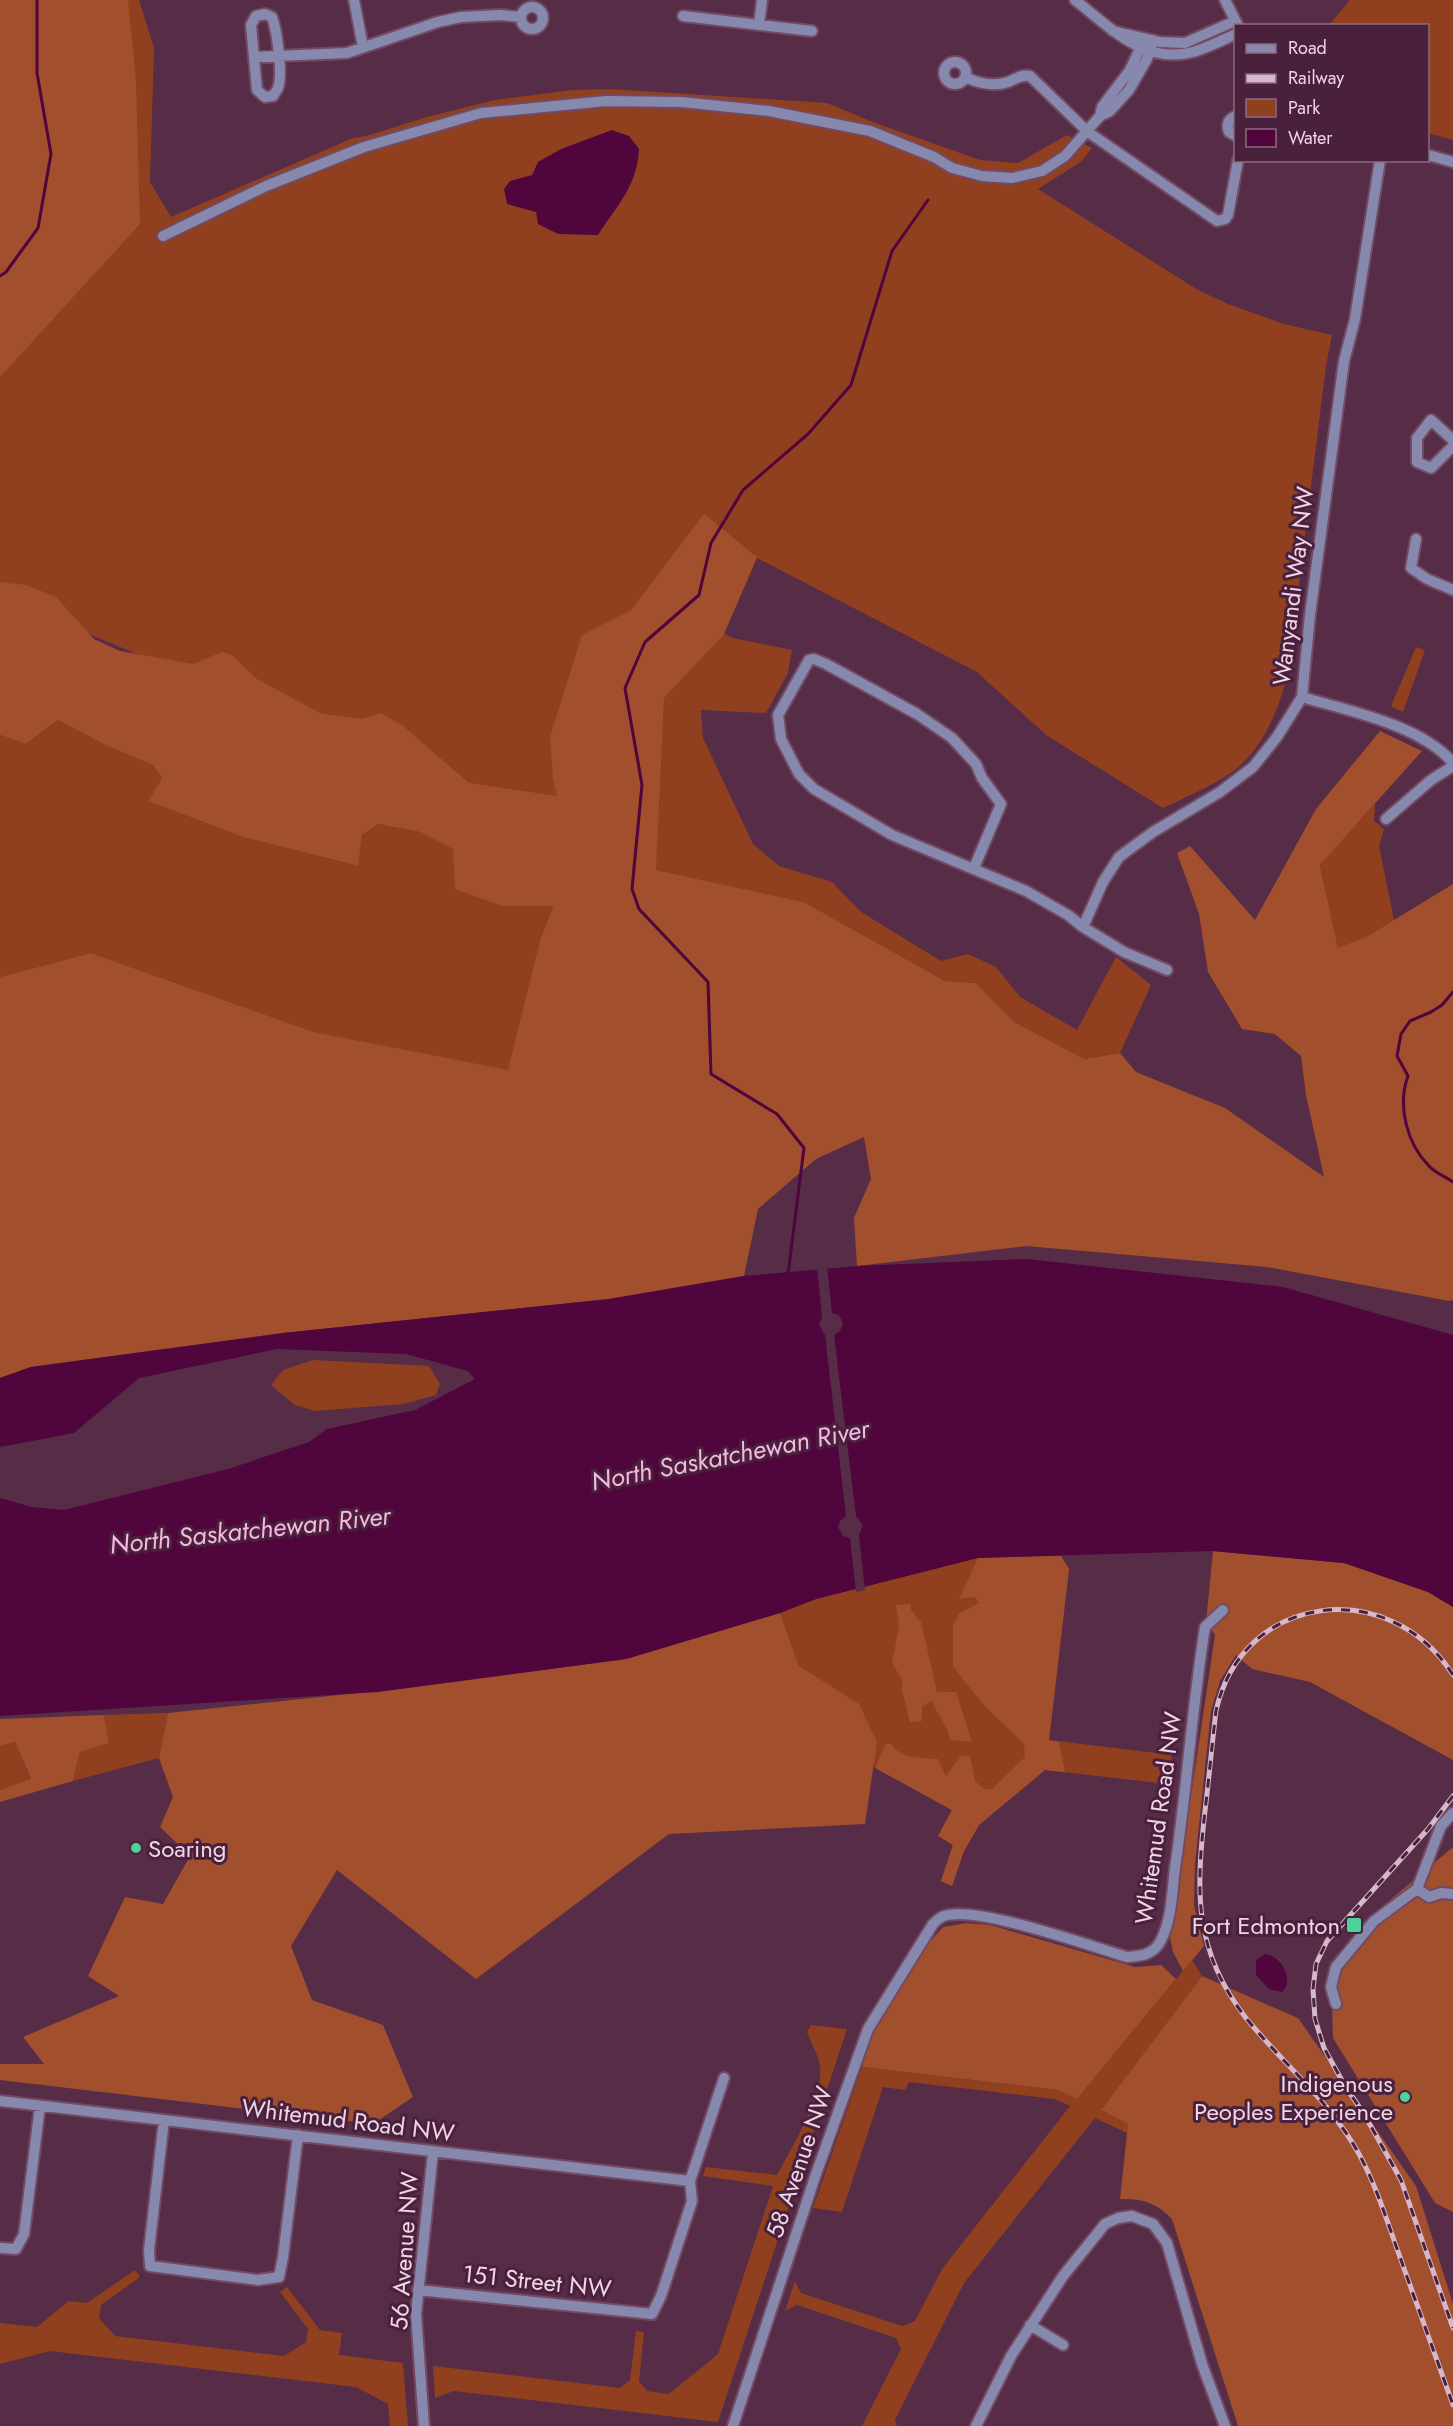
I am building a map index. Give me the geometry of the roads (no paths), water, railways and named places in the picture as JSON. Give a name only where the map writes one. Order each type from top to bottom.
[{"type":"street","points":[[354,0],[363,47]]},
{"type":"street","points":[[759,24],[762,0]]},
{"type":"street","points":[[1075,0],[1087,4],[1125,40],[1147,44],[1185,42],[1234,24]]},
{"type":"street","points":[[1225,0],[1237,23]]},
{"type":"street","points":[[265,14],[272,17],[275,25],[278,89],[273,96],[265,97],[257,90],[254,57],[251,25],[256,16],[265,14]]},
{"type":"street","points":[[254,57],[347,53],[438,22],[501,15],[521,17]]},
{"type":"street","points":[[683,16],[812,31]]},
{"type":"street","points":[[1147,44],[1162,54],[1191,52],[1234,35]]},
{"type":"street","points":[[163,236],[266,186],[364,147],[481,113],[606,102],[681,102],[769,111],[870,131],[934,157],[952,168],[981,176],[1012,178],[1042,171],[1065,156],[1100,116],[1102,106],[1147,44]]},
{"type":"street","points":[[965,77],[976,82],[994,84],[1005,83],[1024,75],[1030,76],[1088,132],[1217,221],[1225,219],[1228,215],[1238,162]]},
{"type":"street","points":[[1234,117],[1230,119],[1227,126],[1229,132],[1234,135]]},
{"type":"street","points":[[1429,155],[1453,162]]},
{"type":"street","name":"Wanyandi Way NW","points":[[1083,927],[1103,882],[1119,857],[1153,832],[1220,792],[1253,767],[1277,737],[1302,698],[1310,615],[1344,361],[1355,319],[1380,162]]},
{"type":"street","points":[[1453,440],[1431,420],[1417,438],[1417,462],[1431,468],[1453,446]]},
{"type":"street","points":[[1416,539],[1411,568],[1427,579],[1453,590]]},
{"type":"street","points":[[974,868],[1001,804],[982,778],[976,764],[952,738],[917,714],[826,664],[814,659],[809,660],[778,716],[782,739],[799,774],[814,789],[892,836],[1026,891],[1068,915],[1124,952],[1167,970]]},
{"type":"street","points":[[1302,698],[1367,716],[1410,733],[1442,751],[1453,765],[1431,780],[1386,819]]},
{"type":"street","name":"Whitemud Road NW","points":[[933,1924],[943,1916],[968,1914],[994,1918],[1126,1957],[1142,1956],[1154,1950],[1166,1928],[1178,1850],[1205,1627],[1223,1610]]},
{"type":"street","points":[[1336,2004],[1331,1987],[1336,1967],[1374,1921],[1418,1888],[1441,1826],[1453,1814]]},
{"type":"street","points":[[1418,1888],[1429,1897],[1440,1893],[1453,1894]]},
{"type":"street","name":"58 Avenue NW","points":[[733,2426],[815,2176],[868,2029],[933,1924]]},
{"type":"street","points":[[690,2181],[724,2078]]},
{"type":"street","name":"Whitemud Road NW","points":[[0,2101],[690,2181]]},
{"type":"street","points":[[0,2248],[16,2249],[24,2234],[39,2106]]},
{"type":"street","points":[[164,2120],[149,2250],[150,2266],[258,2280],[279,2277],[298,2135]]},
{"type":"street","name":"56 Avenue NW","points":[[424,2426],[416,2314],[433,2152]]},
{"type":"street","name":"151 Street NW","points":[[418,2290],[652,2314],[661,2296],[692,2201],[690,2181]]},
{"type":"street","points":[[976,2426],[1011,2356],[1063,2276],[1100,2229],[1111,2221],[1125,2217],[1147,2220],[1159,2229],[1167,2242],[1202,2364],[1225,2426]]},
{"type":"street","points":[[1030,2325],[1063,2345]]},
{"type":"water","points":[[612,130],[629,136],[639,149],[630,185],[598,235],[558,234],[538,224],[536,212],[507,204],[504,189],[510,181],[532,175],[538,162],[561,149]]},
{"type":"water","name":"North Saskatchewan River","points":[[1027,1259],[1283,1287],[1453,1335],[1453,1607],[1428,1592],[1344,1563],[1212,1551],[978,1558],[816,1599],[780,1613],[626,1659],[378,1692],[0,1716],[0,1498],[32,1507],[64,1510],[228,1469],[309,1442],[327,1429],[415,1410],[475,1379],[468,1371],[406,1354],[277,1349],[139,1378],[74,1433],[0,1447],[0,1378],[31,1367],[283,1333],[609,1299],[744,1276],[857,1266]]},
{"type":"water","points":[[1265,1954],[1281,1963],[1287,1975],[1286,1987],[1282,1992],[1269,1989],[1256,1975],[1256,1960]]},
{"type":"waterway","points":[[0,276],[6,272],[38,228],[51,154],[37,73],[37,0]]},
{"type":"waterway","points":[[788,1274],[804,1148],[777,1114],[711,1074],[708,982],[639,909],[632,889],[642,785],[625,688],[645,642],[699,595],[711,543],[743,490],[808,434],[851,385],[892,251],[928,200]]},
{"type":"waterway","points":[[1453,992],[1442,1005],[1410,1021],[1401,1034],[1397,1056],[1408,1076],[1404,1112],[1410,1136],[1421,1157],[1429,1166],[1453,1182]]},
{"type":"railway","points":[[1453,1675],[1426,1643],[1393,1622],[1357,1611],[1321,1611],[1286,1621],[1255,1641],[1231,1671],[1216,1711],[1200,1868],[1202,1919],[1207,1944],[1216,1968],[1246,2018],[1306,2083],[1334,2117],[1359,2154],[1382,2206],[1453,2405]]},
{"type":"railway","points":[[1453,1796],[1428,1829],[1327,1941],[1316,1964],[1313,1989],[1315,2019],[1324,2048],[1401,2180],[1453,2328]]},
{"type":"place","name":"Soaring","points":[[136,1848]]},
{"type":"place","name":"Fort Edmonton","points":[[1354,1925]]},
{"type":"place","name":"Indigenous Peoples Experience","points":[[1405,2097]]}]
